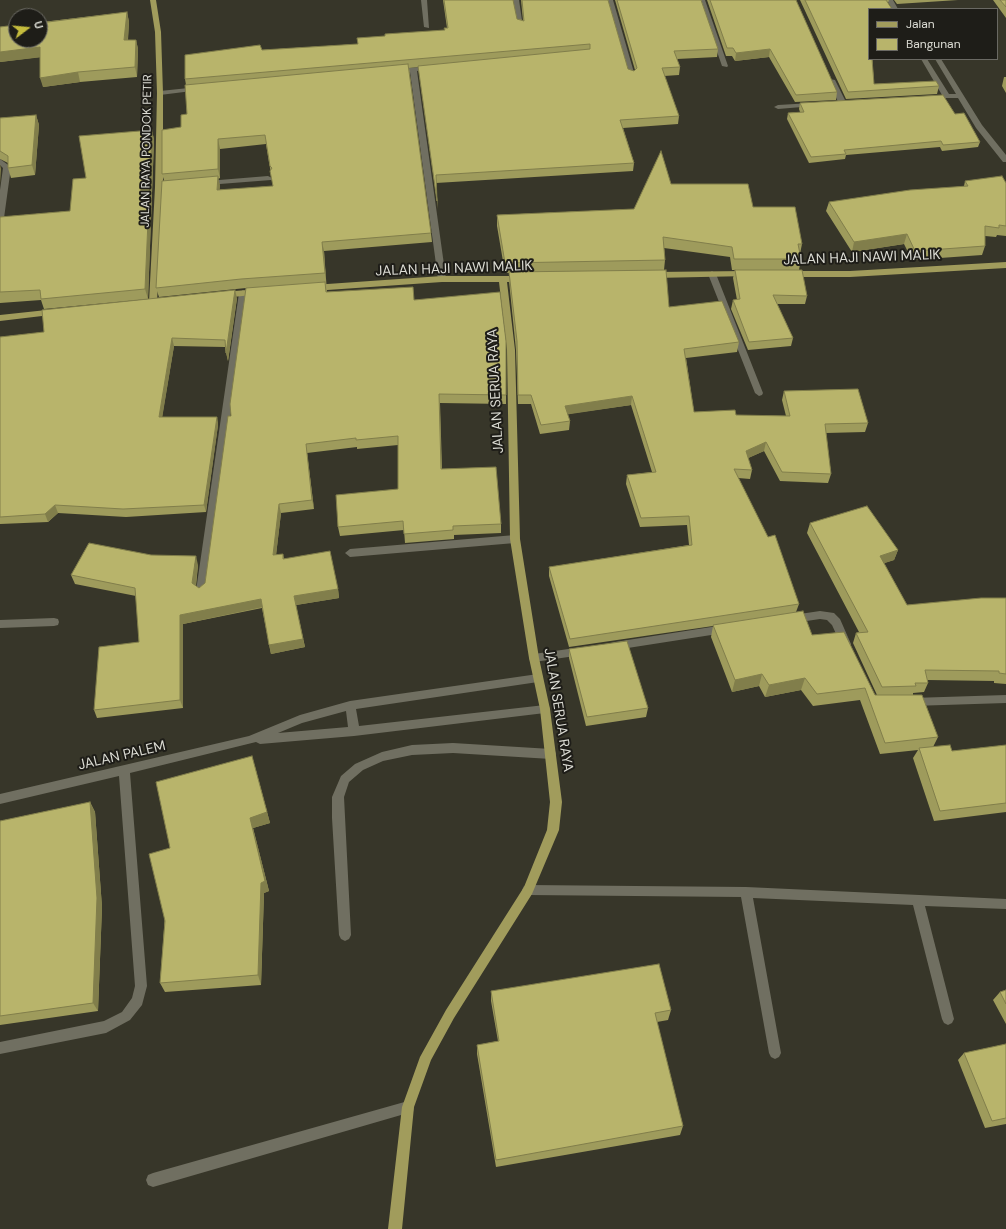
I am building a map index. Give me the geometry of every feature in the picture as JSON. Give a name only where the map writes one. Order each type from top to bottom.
[{"type":"main road","name":"JALAN RAYA PONDOK PETIR","points":[[153,0],[158,32],[162,186],[153,302]]},
{"type":"main road","name":"JALAN HAJI NAWI MALIK","points":[[781,274],[850,274],[1006,265]]},
{"type":"main road","points":[[642,276],[758,274]]},
{"type":"main road","name":"JALAN HAJI NAWI MALIK","points":[[306,289],[442,279],[534,278]]},
{"type":"main road","name":"JALAN SERUA RAYA","points":[[395,1229],[408,1107],[426,1057],[450,1014],[528,890],[553,830],[556,802],[551,754],[545,709],[534,658],[515,540],[511,350],[503,279]]},
{"type":"main road","points":[[213,296],[267,292]]},
{"type":"main road","points":[[0,318],[68,311]]},
{"type":"street","points":[[424,0],[427,27]]},
{"type":"street","points":[[516,0],[521,26]]},
{"type":"street","points":[[610,0],[632,76]]},
{"type":"street","points":[[702,0],[725,66]]},
{"type":"street","points":[[925,60],[947,97]]},
{"type":"street","points":[[939,60],[979,126],[1006,160]]},
{"type":"street","points":[[390,71],[437,67]]},
{"type":"street","points":[[413,69],[442,279]]},
{"type":"street","points":[[830,75],[846,102],[834,103]]},
{"type":"street","points":[[160,93],[204,88]]},
{"type":"street","points":[[924,98],[960,96]]},
{"type":"street","points":[[778,107],[818,104]]},
{"type":"street","points":[[0,161],[7,167],[0,218]]},
{"type":"street","points":[[196,184],[268,178]]},
{"type":"street","points":[[712,274],[759,393]]},
{"type":"street","points":[[201,591],[244,293]]},
{"type":"street","points":[[350,553],[515,540]]},
{"type":"street","points":[[782,621],[820,615],[830,616],[836,622],[849,650]]},
{"type":"street","points":[[0,624],[54,622]]},
{"type":"street","points":[[534,658],[735,628]]},
{"type":"street","points":[[250,740],[300,719],[350,705],[538,678]]},
{"type":"street","points":[[900,702],[1006,699]]},
{"type":"street","points":[[350,705],[354,731]]},
{"type":"street","points":[[250,740],[354,731],[545,709]]},
{"type":"street","name":"JALAN PALEM","points":[[0,799],[124,771],[250,740]]},
{"type":"street","points":[[345,935],[338,797],[345,779],[359,767],[382,757],[412,750],[453,748],[551,754]]},
{"type":"street","points":[[0,1048],[106,1027],[126,1016],[138,1001],[141,986],[124,771]]},
{"type":"street","points":[[528,890],[746,892],[1006,904]]},
{"type":"street","points":[[746,892],[775,1053]]},
{"type":"street","points":[[918,900],[948,1019]]},
{"type":"street","points":[[153,1180],[408,1107]]},
{"type":"building","points":[[444,0],[513,0],[517,19],[524,21],[522,0],[608,0],[628,69],[634,71],[637,68],[617,0],[701,0],[718,49],[674,51],[680,67],[662,68],[679,116],[620,120],[634,163],[436,175],[437,201],[418,66],[590,49],[590,44],[185,79],[185,55],[260,45],[262,50],[358,44],[357,38],[385,36],[385,34],[445,30],[444,28],[448,28]]},
{"type":"building","points":[[710,0],[796,0],[837,92],[796,95],[770,49],[736,53],[733,48],[727,48]]},
{"type":"building","points":[[805,0],[886,0],[891,8],[868,8],[868,60],[872,60],[874,84],[936,81],[939,86],[848,92]]},
{"type":"building","points":[[1000,0],[1006,0],[1006,7]]},
{"type":"building","points":[[127,12],[124,40],[136,40],[135,67],[78,72],[40,78],[40,48],[48,48],[48,22]]},
{"type":"building","points":[[8,26],[8,48],[32,48],[0,52],[0,27]]},
{"type":"building","points":[[408,64],[431,233],[322,242],[325,273],[241,279],[156,288],[162,181],[218,176],[217,190],[273,186],[270,171],[272,168],[270,166],[265,135],[218,139],[218,169],[162,174],[162,130],[181,127],[181,115],[187,114],[185,85]]},
{"type":"building","points":[[943,95],[955,114],[964,113],[980,142],[943,145],[941,141],[844,150],[846,154],[811,157],[788,113],[804,112],[800,103]]},
{"type":"building","points":[[36,115],[32,165],[8,168],[8,156],[0,151],[0,118]]},
{"type":"building","points":[[152,130],[145,289],[41,299],[40,290],[0,292],[0,217],[70,211],[73,179],[86,178],[79,136]]},
{"type":"building","points":[[661,151],[671,184],[748,184],[753,207],[795,207],[802,244],[798,244],[801,259],[734,259],[732,247],[663,237],[665,260],[505,263],[497,215],[634,209]]},
{"type":"building","points":[[1002,176],[1006,183],[1006,226],[999,225],[999,228],[985,226],[985,246],[915,251],[907,234],[854,242],[829,202],[910,190],[968,186],[965,181]]},
{"type":"building","points":[[666,270],[669,307],[722,301],[739,342],[684,349],[694,412],[735,410],[736,415],[790,416],[784,391],[858,389],[868,423],[825,424],[831,474],[782,472],[766,442],[746,451],[752,470],[734,469],[768,537],[775,535],[799,604],[570,639],[549,567],[692,545],[689,516],[641,518],[627,475],[656,472],[632,396],[565,406],[570,421],[541,425],[531,395],[518,395],[517,341],[509,272]]},
{"type":"building","points":[[735,270],[802,270],[807,296],[773,295],[793,338],[749,342],[733,300],[740,299]]},
{"type":"building","points":[[325,282],[326,292],[413,287],[414,300],[500,292],[506,341],[506,395],[439,394],[441,469],[496,467],[501,524],[453,526],[453,530],[404,534],[403,521],[338,527],[336,495],[398,489],[398,436],[356,440],[356,438],[306,444],[312,500],[279,504],[273,555],[283,554],[283,559],[330,551],[338,589],[294,596],[303,639],[269,645],[261,599],[180,615],[180,700],[94,710],[99,647],[139,642],[135,588],[71,575],[89,543],[151,555],[196,556],[192,583],[199,588],[205,583],[228,416],[231,416],[230,404],[246,288]]},
{"type":"building","points":[[235,290],[226,353],[225,340],[172,338],[159,417],[217,417],[204,505],[123,509],[55,505],[45,514],[0,517],[0,337],[44,332],[42,310]]},
{"type":"building","points":[[867,506],[898,550],[880,556],[907,605],[981,598],[1006,598],[1006,674],[999,673],[999,671],[925,670],[928,683],[915,683],[916,686],[882,687],[856,633],[868,632],[810,523]]},
{"type":"building","points":[[803,611],[812,635],[844,632],[875,695],[922,695],[938,737],[885,743],[865,688],[817,694],[805,678],[769,685],[762,674],[735,680],[713,625]]},
{"type":"building","points":[[627,641],[648,708],[587,717],[569,649]]},
{"type":"building","points":[[950,745],[952,751],[1006,745],[1006,803],[940,811],[919,748]]},
{"type":"building","points":[[252,756],[267,812],[250,818],[265,881],[261,883],[258,975],[160,983],[165,921],[149,854],[170,848],[156,782]]},
{"type":"building","points":[[90,802],[97,898],[93,1003],[0,1016],[0,821]]},
{"type":"building","points":[[659,964],[671,1010],[655,1013],[683,1126],[496,1160],[477,1045],[499,1041],[491,991]]},
{"type":"building","points":[[1006,990],[1006,1004],[1000,992]]},
{"type":"building","points":[[1006,1044],[1006,1118],[992,1121],[964,1053]]}]
